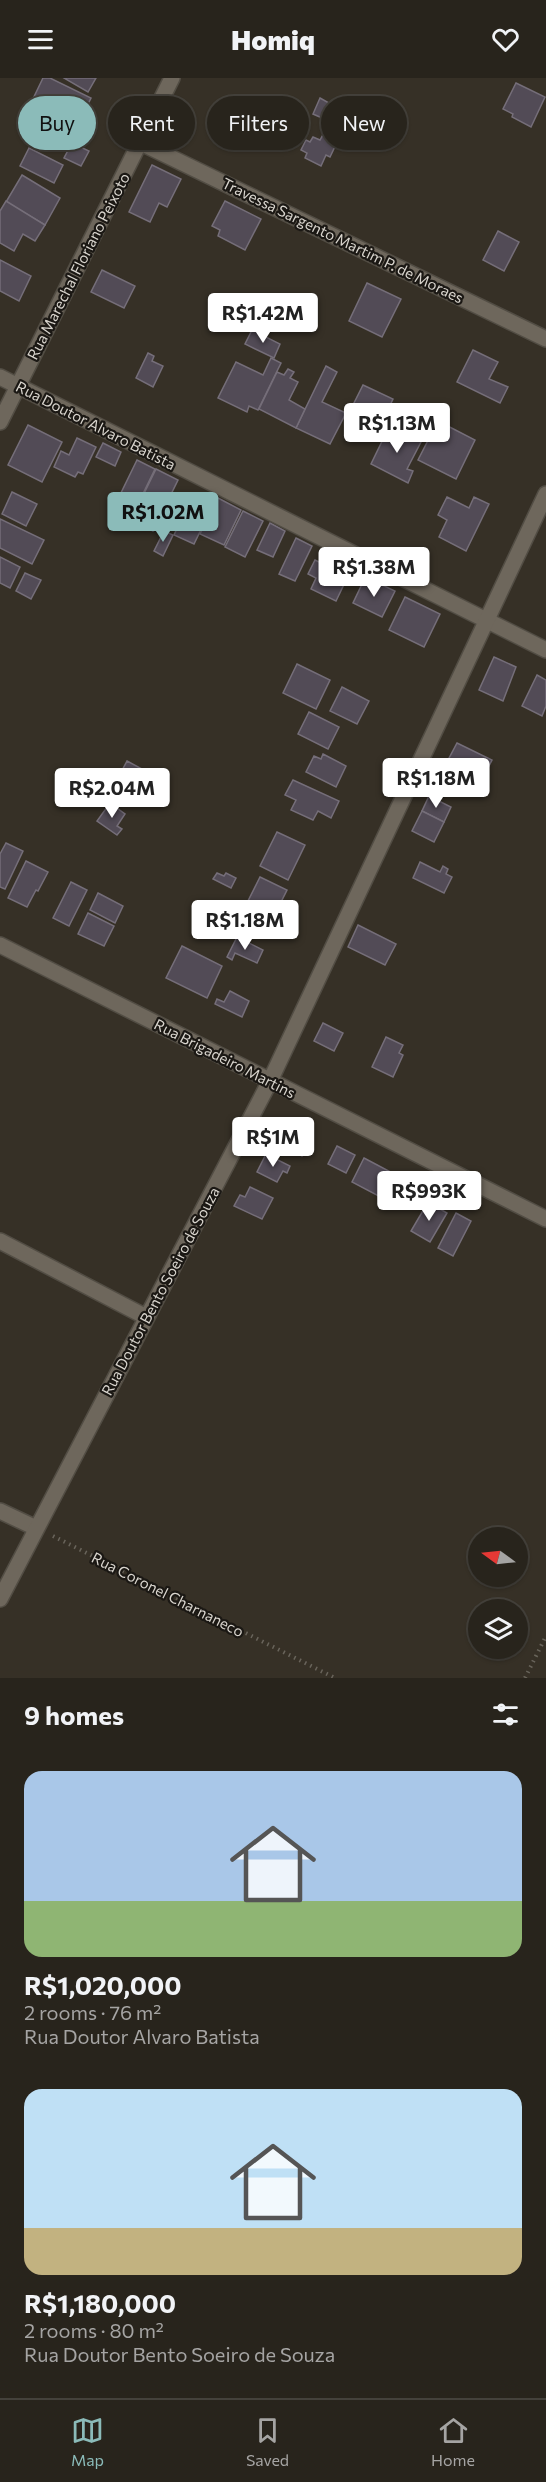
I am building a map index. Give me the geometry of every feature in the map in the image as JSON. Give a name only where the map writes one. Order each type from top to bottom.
[{"type":"street","name":"Rua Marechal Floriano Peixoto","points":[[163,96],[172,78]]},
{"type":"street","name":"Rua Marechal Floriano Peixoto","points":[[0,422],[135,150]]},
{"type":"street","name":"Travessa Sargento Martim P. de Moraes","points":[[156,150],[546,339]]},
{"type":"street","name":"Rua Doutor Alvaro Batista","points":[[0,376],[546,650]]},
{"type":"street","name":"Rua Doutor Bento Soeiro de Souza","points":[[0,1599],[270,1081],[546,494]]},
{"type":"street","name":"Rua Brigadeiro Martins","points":[[0,945],[546,1219]]},
{"type":"street","points":[[0,1241],[146,1317]]},
{"type":"street","points":[[0,1511],[36,1528]]},
{"type":"path","name":"Rua Coronel Charnaneco","points":[[36,1528],[335,1678]]},
{"type":"path","points":[[525,1678],[546,1636]]},
{"type":"building","points":[[43,78],[50,78],[87,96],[34,96]]},
{"type":"building","points":[[64,78],[96,78],[88,92]]},
{"type":"building","points":[[516,83],[545,97],[531,127],[512,117],[513,114],[503,109]]},
{"type":"building","points":[[320,98],[321,118],[313,114]]},
{"type":"building","points":[[313,137],[320,140],[321,138],[321,150],[333,150],[330,157],[326,155],[321,166],[305,158],[307,153],[301,150],[309,150],[309,142]]},
{"type":"building","points":[[28,150],[33,150],[63,165],[54,183],[20,166]]},
{"type":"building","points":[[68,150],[89,151],[81,166],[64,158]]},
{"type":"building","points":[[152,165],[181,179],[167,207],[159,203],[150,222],[129,212]]},
{"type":"building","points":[[22,175],[60,198],[45,225],[6,202]]},
{"type":"building","points":[[6,201],[45,225],[35,241],[23,234],[14,251],[0,243],[0,211]]},
{"type":"building","points":[[225,201],[261,219],[245,250],[218,236],[220,230],[212,226]]},
{"type":"building","points":[[498,231],[519,242],[504,271],[483,260]]},
{"type":"building","points":[[0,260],[31,276],[19,301],[0,291]]},
{"type":"building","points":[[102,270],[135,286],[124,308],[91,292]]},
{"type":"building","points":[[367,283],[401,299],[382,337],[349,321]]},
{"type":"building","points":[[252,330],[280,344],[274,358],[245,344]]},
{"type":"building","points":[[473,350],[498,362],[489,379],[508,387],[500,403],[457,382]]},
{"type":"building","points":[[148,353],[154,356],[152,361],[163,366],[153,387],[136,378]]},
{"type":"building","points":[[271,358],[281,363],[258,410],[249,406],[247,412],[218,398],[236,362],[263,375]]},
{"type":"building","points":[[326,366],[337,372],[322,402],[346,413],[330,444],[296,428]]},
{"type":"building","points":[[288,369],[294,372],[290,378],[298,382],[289,400],[305,409],[296,428],[259,409],[277,372],[284,375]]},
{"type":"building","points":[[363,385],[393,399],[380,426],[350,411]]},
{"type":"building","points":[[438,421],[475,440],[456,479],[418,460]]},
{"type":"building","points":[[28,425],[62,442],[42,482],[8,465]]},
{"type":"building","points":[[388,429],[397,433],[399,429],[422,440],[407,469],[413,471],[408,483],[371,464]]},
{"type":"building","points":[[77,438],[96,447],[83,474],[78,472],[75,477],[54,467],[61,451],[69,455]]},
{"type":"building","points":[[103,443],[121,452],[115,466],[96,457]]},
{"type":"building","points":[[137,460],[155,469],[137,506],[119,497]]},
{"type":"building","points":[[156,469],[178,480],[153,531],[131,520]]},
{"type":"building","points":[[12,492],[37,504],[26,526],[2,514]]},
{"type":"building","points":[[447,497],[469,508],[474,497],[489,504],[466,551],[439,537],[447,520],[438,515]]},
{"type":"building","points":[[218,498],[241,510],[224,545],[200,534]]},
{"type":"building","points":[[189,503],[209,513],[194,544],[174,535]]},
{"type":"building","points":[[243,511],[263,521],[245,557],[225,547]]},
{"type":"building","points":[[0,519],[44,540],[32,564],[0,548]]},
{"type":"building","points":[[270,523],[285,531],[273,557],[257,550]]},
{"type":"building","points":[[164,531],[173,535],[163,556],[154,551]]},
{"type":"building","points":[[296,538],[312,546],[295,581],[279,574]]},
{"type":"building","points":[[0,557],[20,567],[10,588],[0,583]]},
{"type":"building","points":[[315,560],[348,576],[336,601],[311,589],[316,578],[308,574]]},
{"type":"building","points":[[25,573],[41,580],[31,599],[16,591]]},
{"type":"building","points":[[363,582],[373,587],[376,582],[395,591],[382,617],[353,603]]},
{"type":"building","points":[[405,597],[440,614],[424,647],[389,630]]},
{"type":"building","points":[[494,657],[516,667],[503,701],[479,690]]},
{"type":"building","points":[[297,664],[330,680],[316,709],[283,693]]},
{"type":"building","points":[[537,675],[546,680],[546,706],[542,716],[522,706]]},
{"type":"building","points":[[342,687],[369,701],[357,724],[330,711]]},
{"type":"building","points":[[309,712],[339,727],[328,749],[298,734]]},
{"type":"building","points":[[457,743],[492,760],[482,780],[447,762]]},
{"type":"building","points":[[323,754],[346,766],[336,787],[306,772],[314,756],[321,759]]},
{"type":"building","points":[[127,761],[142,769],[132,786],[118,778]]},
{"type":"building","points":[[146,772],[166,783],[154,804],[139,795],[147,780],[143,778]]},
{"type":"building","points":[[293,780],[339,801],[331,818],[318,811],[313,820],[291,810],[296,800],[285,795]]},
{"type":"building","points":[[429,796],[451,807],[444,822],[422,811]]},
{"type":"building","points":[[110,803],[125,814],[117,826],[122,829],[117,835],[97,821]]},
{"type":"building","points":[[422,811],[444,822],[434,842],[412,831]]},
{"type":"building","points":[[277,832],[305,845],[288,880],[260,866]]},
{"type":"building","points":[[6,843],[23,851],[5,889],[0,887],[0,854]]},
{"type":"building","points":[[26,861],[48,872],[27,907],[8,898]]},
{"type":"building","points":[[420,862],[440,872],[443,866],[448,869],[446,874],[452,877],[444,893],[413,878]]},
{"type":"building","points":[[217,873],[224,876],[226,873],[236,878],[231,888],[213,879]]},
{"type":"building","points":[[260,877],[287,890],[271,922],[244,909]]},
{"type":"building","points":[[71,882],[87,890],[69,926],[53,918]]},
{"type":"building","points":[[98,893],[123,906],[115,923],[90,910]]},
{"type":"building","points":[[88,913],[114,926],[104,946],[78,934]]},
{"type":"building","points":[[358,925],[396,944],[385,965],[348,947]]},
{"type":"building","points":[[237,937],[263,950],[257,963],[235,953],[232,960],[227,957]]},
{"type":"building","points":[[182,946],[222,966],[207,998],[166,978]]},
{"type":"building","points":[[230,991],[249,1001],[242,1017],[215,1004],[217,999],[224,1002]]},
{"type":"building","points":[[323,1023],[343,1033],[334,1051],[314,1041]]},
{"type":"building","points":[[386,1037],[403,1045],[399,1053],[403,1055],[393,1077],[372,1067]]},
{"type":"building","points":[[281,1121],[312,1137],[302,1156],[263,1136],[269,1124],[277,1128]]},
{"type":"building","points":[[337,1146],[355,1155],[346,1173],[328,1164]]},
{"type":"building","points":[[266,1154],[290,1166],[287,1173],[283,1171],[277,1182],[257,1172]]},
{"type":"building","points":[[364,1158],[402,1178],[390,1202],[352,1182]]},
{"type":"building","points":[[250,1187],[273,1198],[262,1219],[234,1206],[240,1195],[245,1197]]},
{"type":"building","points":[[428,1202],[447,1213],[430,1242],[411,1231]]},
{"type":"building","points":[[456,1213],[471,1221],[453,1256],[438,1248]]}]
